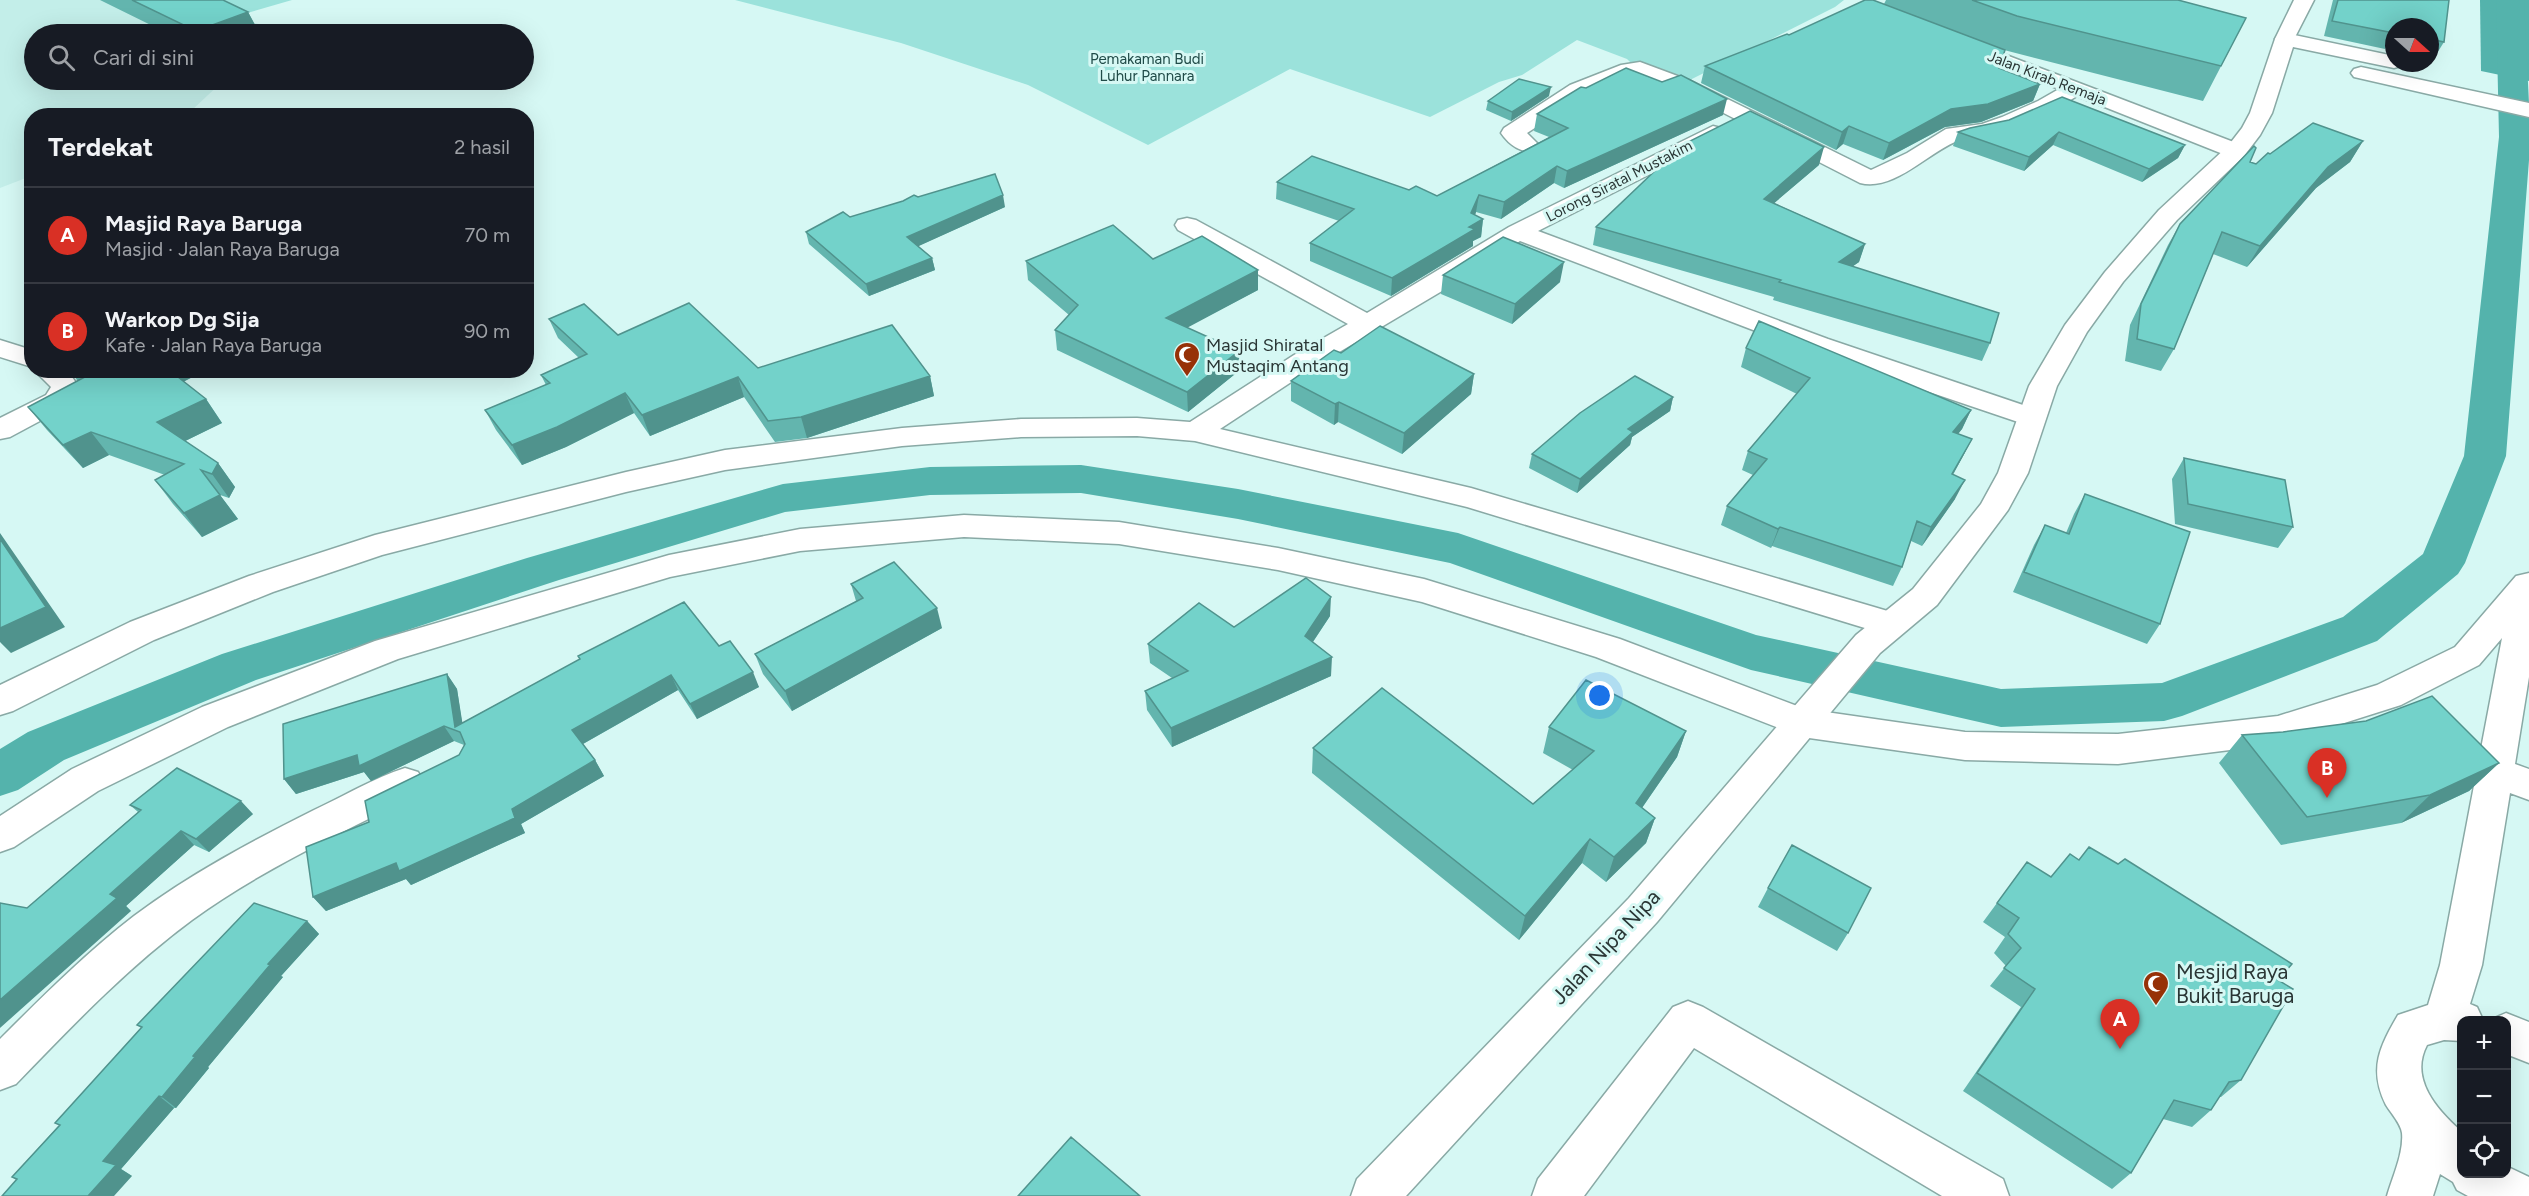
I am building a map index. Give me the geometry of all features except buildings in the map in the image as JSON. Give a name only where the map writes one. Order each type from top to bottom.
[{"type":"street","name":"Jalan Nipa Nipa","points":[[1374,1196],[1643,910],[1880,634],[1925,597],[1993,510],[2013,473],[2043,386],[2074,331],[2114,277],[2168,215],[2236,151],[2252,130],[2261,113],[2282,47],[2304,0]]},
{"type":"street","name":"Jalan Kirab Remaja","points":[[1945,38],[2236,151]]},
{"type":"street","points":[[2282,47],[2385,61]]},
{"type":"street","points":[[2282,47],[2493,93],[2529,92]]},
{"type":"street","points":[[1529,146],[1512,133],[1578,90],[1628,69],[1649,70],[1868,178],[1874,178],[1915,158],[1954,134],[1985,130],[2010,122],[2046,106],[2074,89]]},
{"type":"street","points":[[2425,72],[2493,93],[2529,110]]},
{"type":"street","name":"Lorong Siratal Mustakim","points":[[1195,432],[1304,361],[1518,232],[1731,123],[1747,117]]},
{"type":"street","points":[[1187,225],[1367,324]]},
{"type":"street","points":[[1518,232],[1818,345],[2031,417]]},
{"type":"street","points":[[0,348],[24,356]]},
{"type":"street","points":[[0,430],[56,401],[65,387],[59,378]]},
{"type":"street","points":[[0,701],[142,631],[261,584],[375,546],[637,479],[725,460],[902,437],[1021,428],[1137,427],[1195,432],[1472,498],[1880,634]]},
{"type":"street","points":[[0,836],[85,780],[195,726],[387,650],[669,566],[800,540],[964,526],[1119,533],[1278,559],[1424,591],[1608,648],[1802,723],[1965,746],[2118,749],[2278,730],[2389,695],[2467,656],[2529,583]]},
{"type":"street","points":[[2457,1158],[2425,1129],[2401,1088],[2399,1054],[2414,1029],[2453,1020],[2460,965],[2529,583]]},
{"type":"street","points":[[0,1069],[67,1003],[149,928],[245,864],[434,768]]},
{"type":"street","points":[[2495,772],[2529,785]]},
{"type":"street","points":[[1555,1196],[1688,1022],[1986,1196]]},
{"type":"street","points":[[2511,1035],[2529,1042]]},
{"type":"street","points":[[2410,1196],[2422,1156],[2425,1129]]},
{"type":"street","points":[[2483,1178],[2518,1196]]},
{"type":"shaded area","points":[[0,0],[189,0],[230,18],[259,24],[24,24],[24,90],[213,90],[194,108],[24,108],[24,179],[0,188]]},
{"type":"shaded area","points":[[2480,0],[2529,0],[2529,81],[2481,71]]},
{"type":"green space","points":[[189,0],[292,0],[230,18]]},
{"type":"green space","name":"Pemakaman Budi Luhur Pannara","points":[[735,0],[1844,0],[1835,7],[1674,88],[1648,80],[1627,59],[1577,40],[1522,75],[1499,82],[1430,117],[1290,69],[1148,145],[1028,85],[901,43]]},
{"type":"waterway","points":[[0,775],[46,746],[239,667],[543,569],[783,498],[930,481],[1081,479],[1238,504],[1458,549],[1751,652],[2001,708],[2164,702],[2360,629],[2442,563],[2485,456],[2515,137],[2510,0]]},
{"type":"place","name":"Masjid Shiratal Mustaqim Antang","points":[[1187,378]]},
{"type":"place","name":"Warkop Dg Sija","points":[[2327,798]]},
{"type":"place","name":"Mesjid Raya Bukit Baruga","points":[[2156,1007]]},
{"type":"place","name":"Masjid Raya Baruga","points":[[2120,1049]]}]
